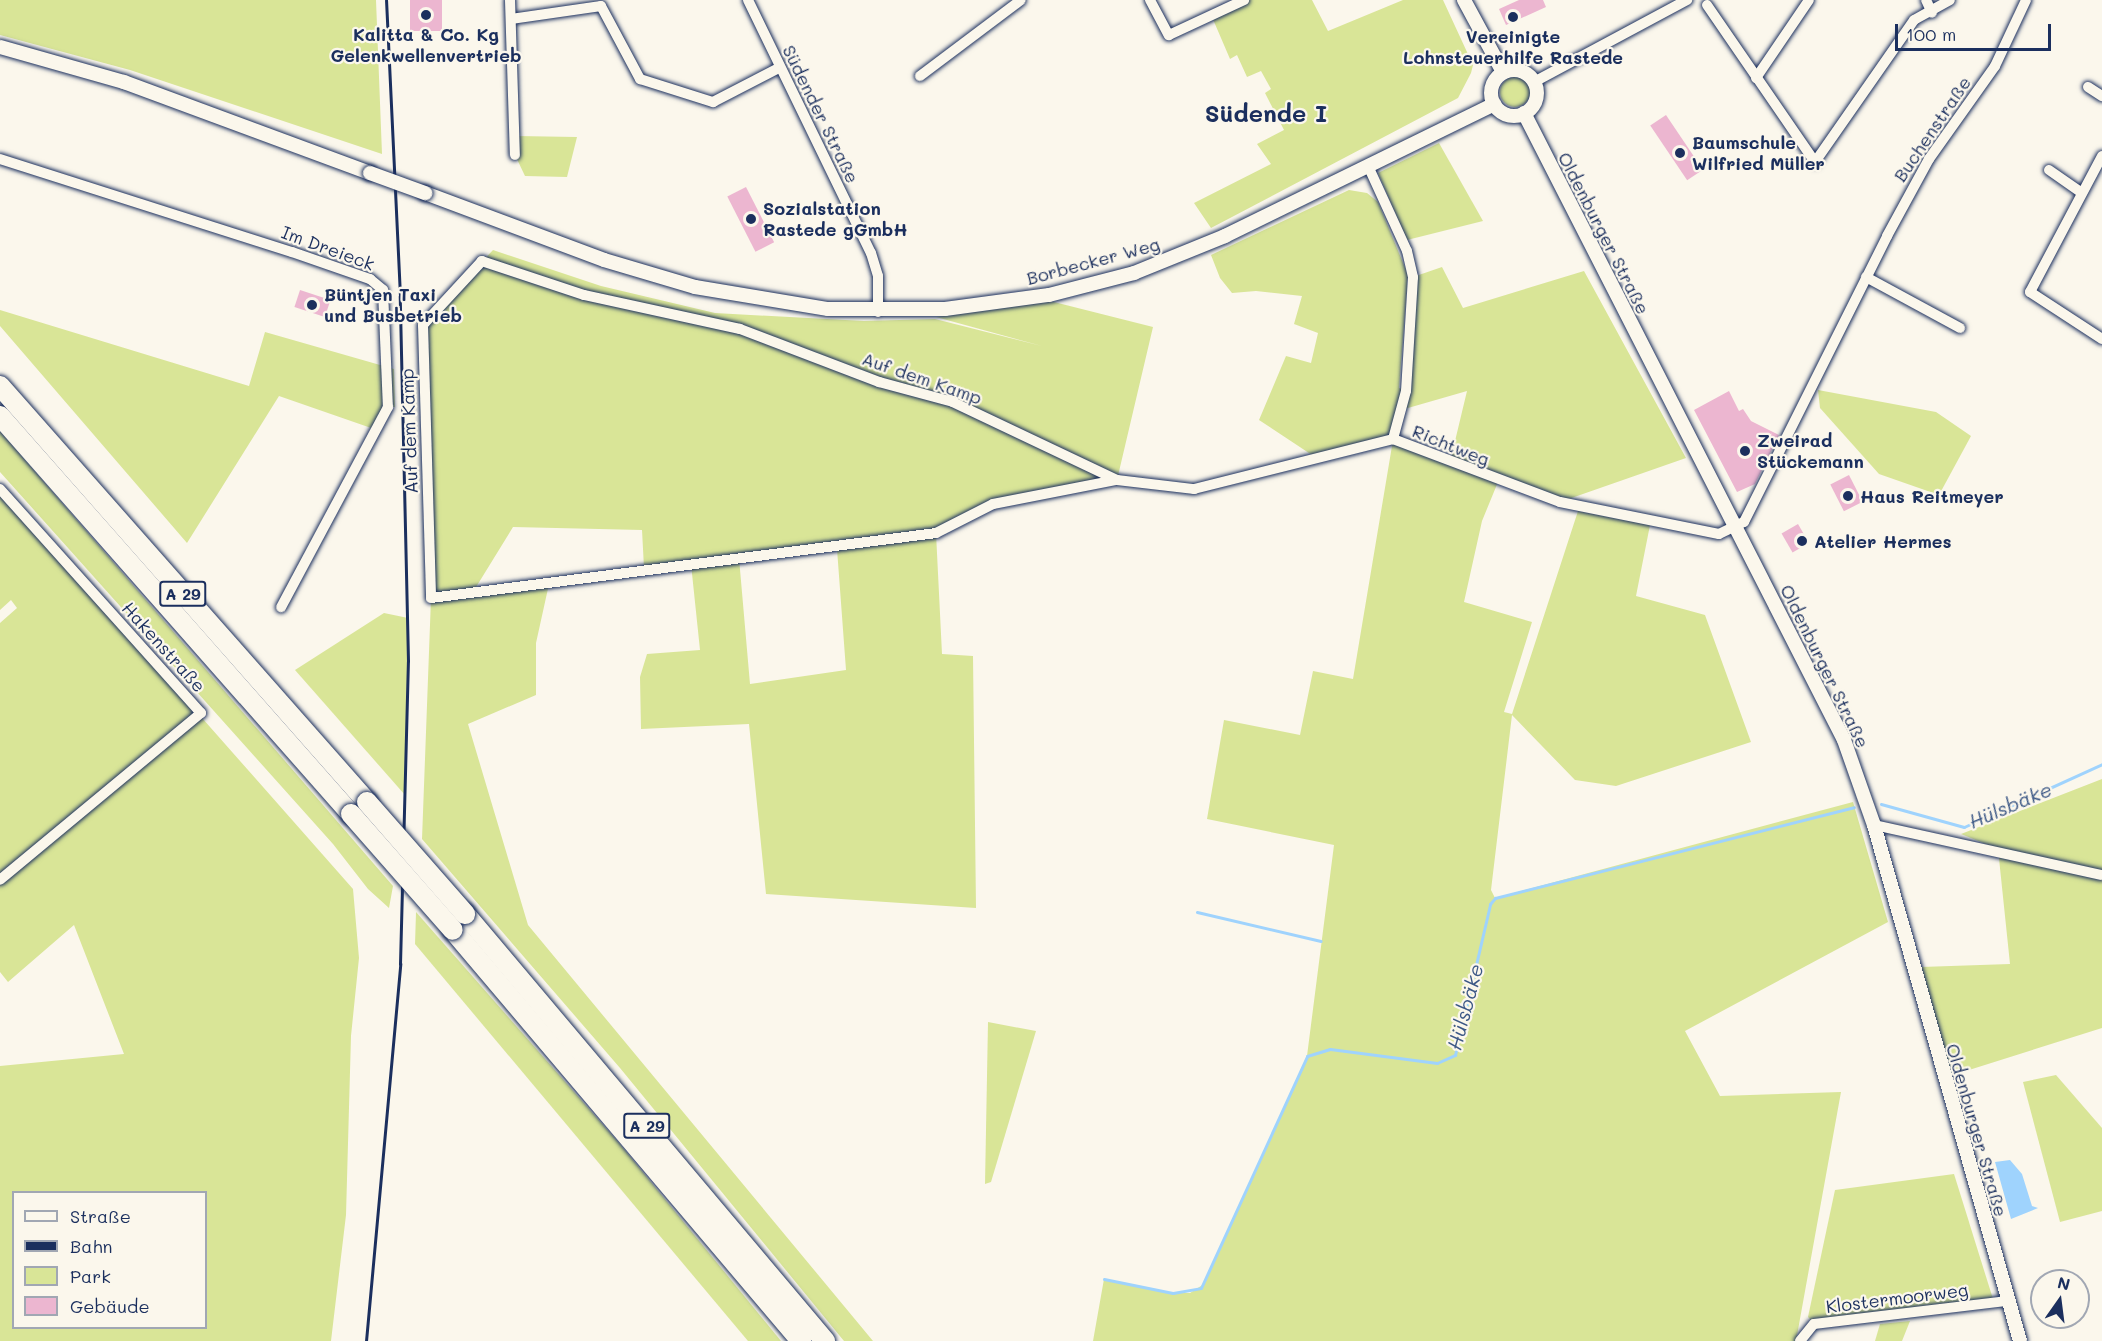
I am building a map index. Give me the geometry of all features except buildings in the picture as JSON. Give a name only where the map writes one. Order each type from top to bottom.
[{"type":"highway","name":"A 29","points":[[0,386],[359,808],[453,930],[801,1341]]},
{"type":"highway","name":"A 29","points":[[0,417],[359,808],[465,914],[825,1341]]},
{"type":"street","points":[[510,0],[515,155]]},
{"type":"street","points":[[920,76],[1021,0]]},
{"type":"street","points":[[1150,0],[1169,35],[1244,0]]},
{"type":"street","points":[[1464,0],[1503,72]]},
{"type":"street","points":[[1534,82],[1687,0],[1696,6],[1709,2],[1756,78],[1815,162],[1914,20],[1932,13],[1950,0]]},
{"type":"street","points":[[1756,78],[1809,0]]},
{"type":"street","points":[[1926,0],[1932,13]]},
{"type":"street","name":"Buchenstraße","points":[[1736,527],[1744,522],[1756,501],[1866,277],[1929,159],[1995,66],[2026,0]]},
{"type":"street","name":"Südender Straße","points":[[750,1],[779,68],[871,253],[878,276],[878,312]]},
{"type":"street","points":[[511,20],[601,6],[640,79],[713,102],[779,68]]},
{"type":"street","name":"Borbecker Weg","points":[[0,47],[124,82],[604,260],[741,297],[878,312],[1000,303],[1134,273],[1199,248],[1369,168],[1494,104]]},
{"type":"street","points":[[1518,70],[1534,82],[1536,100],[1524,113],[1505,114],[1494,104],[1491,90],[1503,72],[1518,70]]},
{"type":"street","points":[[2088,87],[2102,96]]},
{"type":"street","name":"Oldenburger Straße","points":[[1524,113],[1844,740],[1874,825],[2006,1301],[2020,1341]]},
{"type":"street","points":[[2102,156],[2030,292],[2102,339]]},
{"type":"street","name":"Im Dreieck","points":[[0,159],[292,252],[370,279],[383,290],[388,407],[281,607]]},
{"type":"street","points":[[1369,168],[1407,251],[1413,278],[1406,391],[1393,439]]},
{"type":"street","points":[[2049,170],[2082,193]]},
{"type":"street","name":"Auf dem Kamp","points":[[482,261],[584,294],[740,329],[879,382],[952,402],[1117,480],[993,504],[936,532],[431,598],[423,325],[482,261]]},
{"type":"street","points":[[1866,277],[1960,328]]},
{"type":"street","name":"Richtweg","points":[[1117,480],[1194,489],[1393,439],[1560,502],[1719,534],[1736,527]]},
{"type":"street","name":"Hakenstraße","points":[[0,489],[201,713],[0,880]]},
{"type":"street","points":[[1874,825],[2102,875]]},
{"type":"street","name":"Klostermoorweg","points":[[1800,1341],[1814,1324],[2006,1301]]},
{"type":"green space","points":[[0,0],[376,0],[382,154],[130,70],[0,35]]},
{"type":"green space","points":[[1249,0],[1312,0],[1328,31],[1403,0],[1443,0],[1473,65],[1471,73],[1458,98],[1211,228],[1194,203],[1271,164],[1257,144],[1284,130],[1265,93],[1271,89],[1261,71],[1247,77],[1237,55],[1230,59],[1212,17]]},
{"type":"green space","points":[[1515,77],[1521,78],[1529,86],[1529,98],[1521,106],[1515,107],[1509,106],[1501,98],[1500,92],[1501,86],[1509,78]]},
{"type":"green space","points":[[516,136],[577,137],[567,177],[525,176],[515,155]]},
{"type":"green space","points":[[1439,143],[1483,221],[1407,240],[1378,173]]},
{"type":"green space","points":[[1349,190],[1367,193],[1378,202],[1408,275],[1399,388],[1405,390],[1413,277],[1442,267],[1463,308],[1584,271],[1686,458],[1560,502],[1498,482],[1482,521],[1464,602],[1532,622],[1504,712],[1512,714],[1578,511],[1650,525],[1636,596],[1705,615],[1751,742],[1616,786],[1575,780],[1512,715],[1491,890],[1495,898],[1853,802],[1888,922],[1685,1031],[1720,1096],[1841,1092],[1796,1341],[1093,1341],[1104,1279],[1173,1293],[1190,1293],[1204,1284],[1307,1056],[1334,845],[1207,819],[1224,720],[1300,735],[1313,671],[1353,679],[1393,440],[1318,459],[1259,420],[1286,356],[1311,363],[1318,333],[1294,324],[1302,296],[1256,291],[1232,293],[1220,278],[1211,255]],"holes":[[[1467,391],[1450,462],[1393,439],[1401,410]]]},
{"type":"green space","points":[[493,250],[601,286],[715,313],[864,321],[935,319],[1042,346],[936,317],[1050,301],[1153,327],[1117,480],[994,504],[936,533],[942,654],[973,656],[976,908],[766,894],[749,724],[641,729],[640,677],[647,654],[700,650],[691,564],[739,558],[750,684],[846,670],[837,549],[924,534],[644,568],[642,530],[513,527],[473,592],[549,584],[536,643],[536,695],[468,724],[528,925],[873,1341],[844,1341],[620,1068],[422,839],[431,598],[418,329]]},
{"type":"green space","points":[[0,310],[249,386],[265,332],[394,369],[395,407],[388,407],[374,429],[279,396],[187,543],[0,326]]},
{"type":"green space","points":[[1818,390],[1936,412],[1971,436],[1939,495],[1879,474],[1820,408]]},
{"type":"green space","points":[[0,431],[393,886],[389,908],[368,889],[333,844],[0,472]]},
{"type":"green space","points":[[0,489],[353,889],[359,958],[351,1036],[346,1215],[331,1341],[0,1341],[0,1066],[124,1054],[74,925],[8,982],[0,972],[0,623],[17,608],[11,600],[0,610]]},
{"type":"green space","points":[[384,613],[408,618],[405,795],[295,670]]},
{"type":"green space","points":[[2102,779],[2102,1028],[1950,1076],[1921,967],[2010,964],[1998,849],[1961,834]]},
{"type":"green space","points":[[416,912],[619,1143],[781,1341],[748,1341],[415,944]]},
{"type":"green space","points":[[988,1022],[1036,1031],[991,1182],[985,1184]]},
{"type":"green space","points":[[2056,1075],[2102,1128],[2102,1211],[2060,1222],[2023,1082]]},
{"type":"green space","points":[[1954,1174],[1993,1299],[1813,1322],[1808,1317],[1835,1190]]},
{"type":"green space","points":[[1910,1321],[1902,1341],[1875,1341],[1880,1324]]},
{"type":"water","points":[[2010,1160],[2022,1174],[2032,1206],[2038,1208],[2011,1219],[1995,1162]]},
{"type":"waterway","name":"Hülsbäke","points":[[1881,804],[1964,827],[2102,764]]},
{"type":"waterway","name":"Hülsbäke","points":[[1104,1279],[1173,1293],[1201,1288],[1307,1056],[1330,1049],[1437,1063],[1455,1055],[1490,904],[1495,898],[1854,807]]},
{"type":"waterway","points":[[1197,912],[1321,941]]},
{"type":"railway","points":[[366,1341],[400,964],[408,661],[400,296],[386,0]]},
{"type":"place","name":"Kalitta & Co. Kg Gelenkwellenvertrieb","points":[[426,15]]},
{"type":"place","name":"Vereinigte Lohnsteuerhilfe Rastede","points":[[1513,17]]},
{"type":"place","name":"Baumschule Wilfried Müller","points":[[1680,153]]},
{"type":"place","name":"Sozialstation Rastede gGmbH","points":[[751,219]]},
{"type":"place","name":"Büntjen Taxi und Busbetrieb","points":[[312,305]]},
{"type":"place","name":"Zweirad Stückemann","points":[[1745,451]]},
{"type":"place","name":"Haus Reitmeyer","points":[[1848,496]]},
{"type":"place","name":"Atelier Hermes","points":[[1802,541]]},
{"type":"district","name":"Südende I","points":[[1266,113]]}]
